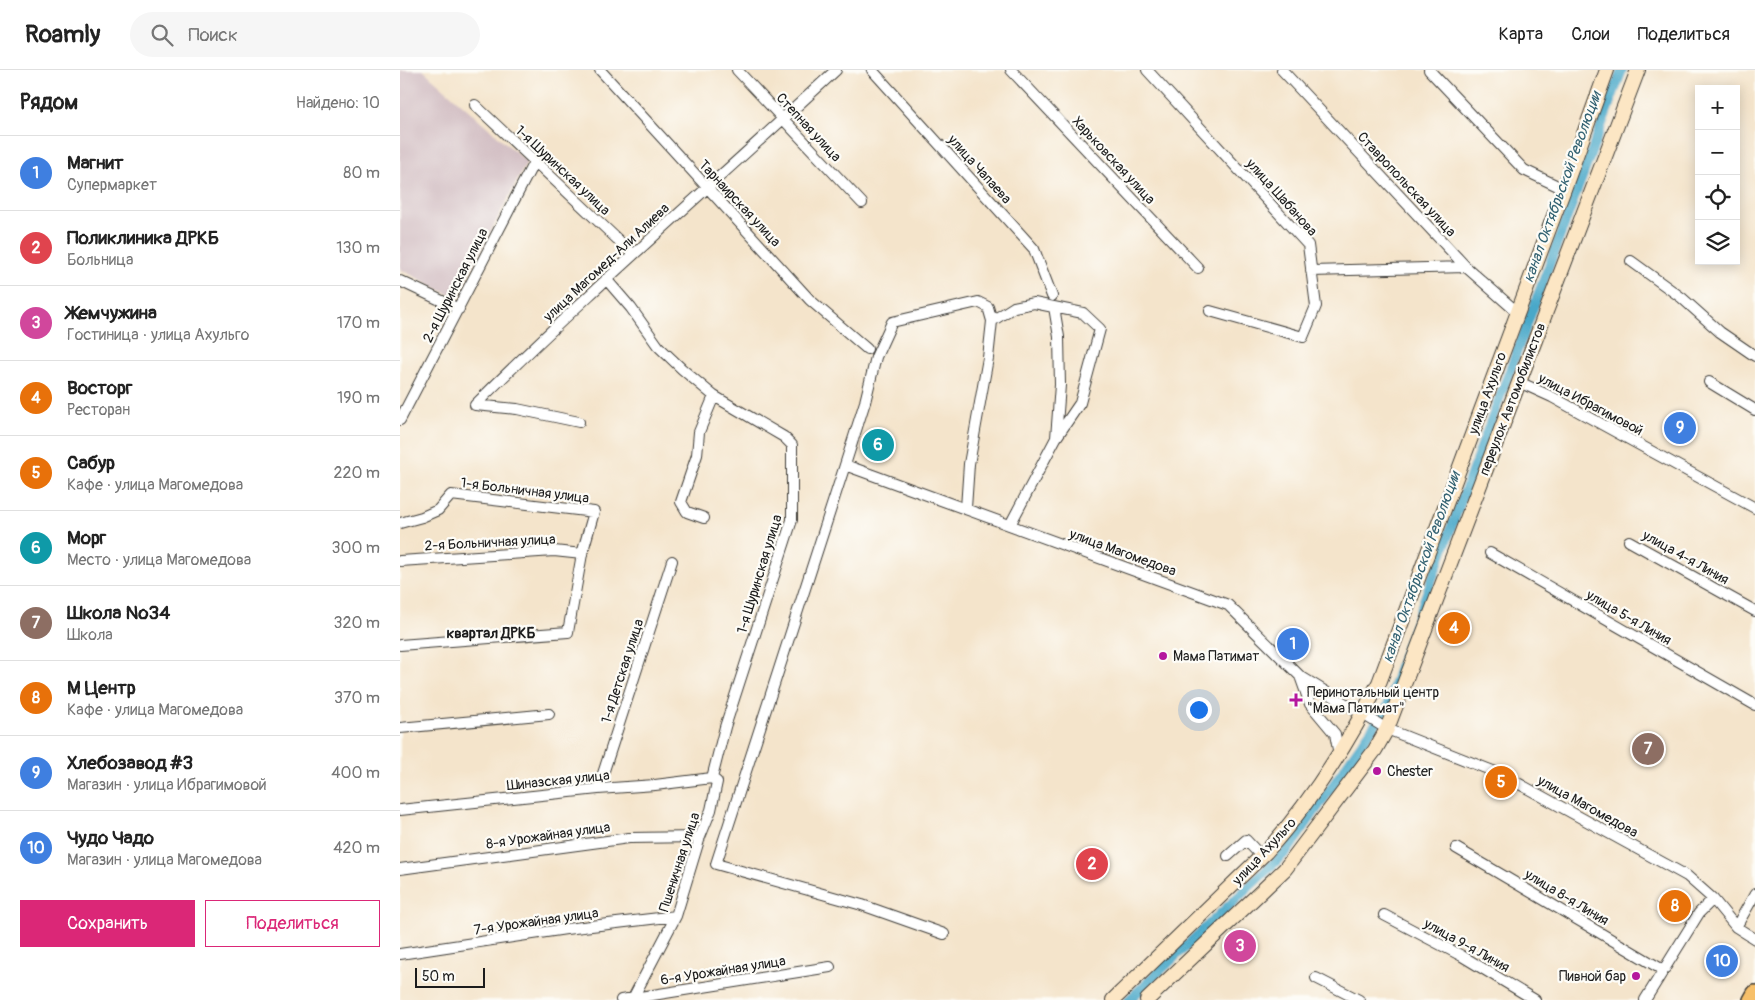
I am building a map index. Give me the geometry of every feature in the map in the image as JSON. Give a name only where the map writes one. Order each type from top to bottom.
[{"type":"main road","name":"улица Ахульго","points":[[1113,1000],[1261,856],[1286,829],[1304,806],[1365,715],[1379,683],[1607,70]]},
{"type":"main road","name":"переулок Автомобилистов","points":[[1147,1000],[1285,869],[1375,750],[1387,729],[1638,70]]},
{"type":"main road","points":[[1751,1000],[1755,993]]},
{"type":"street","name":"Тарнаирская улица","points":[[600,70],[810,300],[866,349]]},
{"type":"street","name":"Степная улица","points":[[737,70],[862,203]]},
{"type":"street","name":"улица Магомед-Али Алиева","points":[[579,422],[517,409],[475,405],[606,279],[836,70]]},
{"type":"street","name":"улица Чапаева","points":[[872,70],[1034,249],[1052,296]]},
{"type":"street","name":"Харьковская улица","points":[[1011,70],[1198,268]]},
{"type":"street","name":"улица Шабанова","points":[[1147,70],[1308,245],[1316,306],[1303,337],[1210,311]]},
{"type":"street","name":"Ставропольская улица","points":[[1282,70],[1466,266],[1517,312]]},
{"type":"street","points":[[1429,70],[1524,170],[1564,188]]},
{"type":"street","name":"1-я Шуринская улица","points":[[475,105],[633,254]]},
{"type":"street","name":"2-я Шуринская улица","points":[[400,420],[534,162]]},
{"type":"street","points":[[1631,261],[1682,298],[1720,332],[1755,356]]},
{"type":"street","points":[[1311,271],[1466,266]]},
{"type":"street","name":"1-я Шуринская улица","points":[[606,279],[631,308],[658,346],[714,396],[784,437],[792,445],[792,520],[725,728],[714,780]]},
{"type":"street","points":[[400,281],[459,309]]},
{"type":"street","points":[[944,934],[862,905],[716,864],[846,465],[876,357],[892,322],[978,302],[988,307],[992,321],[988,358],[969,464],[966,508]]},
{"type":"street","points":[[992,321],[1014,307],[1034,303],[1083,313],[1100,329],[1080,403],[1056,438],[1010,525]]},
{"type":"street","points":[[1054,307],[1059,337],[1060,385],[1056,438]]},
{"type":"street","name":"улица Ибрагимовой","points":[[1519,382],[1552,397],[1755,508]]},
{"type":"street","points":[[1709,382],[1755,410]]},
{"type":"street","points":[[704,518],[687,512],[681,502],[696,455],[699,432],[714,396]]},
{"type":"street","name":"улица Магомедова","points":[[846,465],[1228,605],[1300,676],[1387,729],[1503,775],[1687,876],[1713,899],[1736,927],[1755,939]]},
{"type":"street","name":"1-я Больничная улица","points":[[400,523],[438,510],[451,495],[594,512],[582,554],[568,632],[400,645]]},
{"type":"street","name":"улица 4-я Линия","points":[[1629,541],[1755,611]]},
{"type":"street","name":"2-я Больничная улица","points":[[400,562],[554,551],[582,554]]},
{"type":"street","name":"улица 5-я Линия","points":[[1490,553],[1755,704]]},
{"type":"street","name":"1-я Детская улица","points":[[598,789],[672,561]]},
{"type":"street","points":[[1300,676],[1310,704],[1335,734],[1339,755]]},
{"type":"street","points":[[400,728],[549,714]]},
{"type":"street","name":"Шиназская улица","points":[[400,810],[598,789],[714,780]]},
{"type":"street","name":"Пшеничная улица","points":[[633,999],[676,916],[700,836],[711,810],[714,780]]},
{"type":"street","name":"8-я Урожайная улица","points":[[400,869],[629,838],[700,836]]},
{"type":"street","points":[[1228,856],[1246,840],[1261,856]]},
{"type":"street","name":"улица 8-я Линия","points":[[1456,848],[1663,970]]},
{"type":"street","points":[[1736,927],[1755,894]]},
{"type":"street","points":[[1645,1000],[1699,913],[1713,899]]},
{"type":"street","name":"улица 9-я Линия","points":[[1384,915],[1462,956],[1535,1000]]},
{"type":"street","name":"7-я Урожайная улица","points":[[400,954],[566,929],[676,916]]},
{"type":"street","name":"6-я Урожайная улица","points":[[621,1000],[830,967]]},
{"type":"street","points":[[1316,978],[1358,1000]]},
{"type":"shaded area","points":[[400,70],[423,70],[527,162],[456,298],[400,269]]},
{"type":"waterway","name":"канал Октябрьской Революции","points":[[1129,1000],[1288,850],[1388,706],[1404,654],[1622,70]]},
{"type":"place","name":"Хлебозавод #3","points":[[1680,428]]},
{"type":"place","name":"Морг","points":[[878,445]]},
{"type":"place","name":"Восторг","points":[[1454,628]]},
{"type":"place","name":"Магнит","points":[[1293,644]]},
{"type":"place","name":"Мама Патимат","points":[[1163,656]]},
{"type":"place","name":"Перинотальный центр \"Мама Патимат\"","points":[[1296,700]]},
{"type":"place","name":"Школа №34","points":[[1648,749]]},
{"type":"place","name":"Chester","points":[[1377,771]]},
{"type":"place","name":"Сабур","points":[[1501,782]]},
{"type":"place","name":"Поликлиника ДРКБ","points":[[1092,864]]},
{"type":"place","name":"М Центр","points":[[1675,906]]},
{"type":"place","name":"Жемчужина","points":[[1240,946]]},
{"type":"place","name":"Чудо Чадо","points":[[1722,961]]},
{"type":"place","name":"Пивной бар","points":[[1636,976]]},
{"type":"district","name":"квартал ДРКБ","points":[[491,633]]}]
